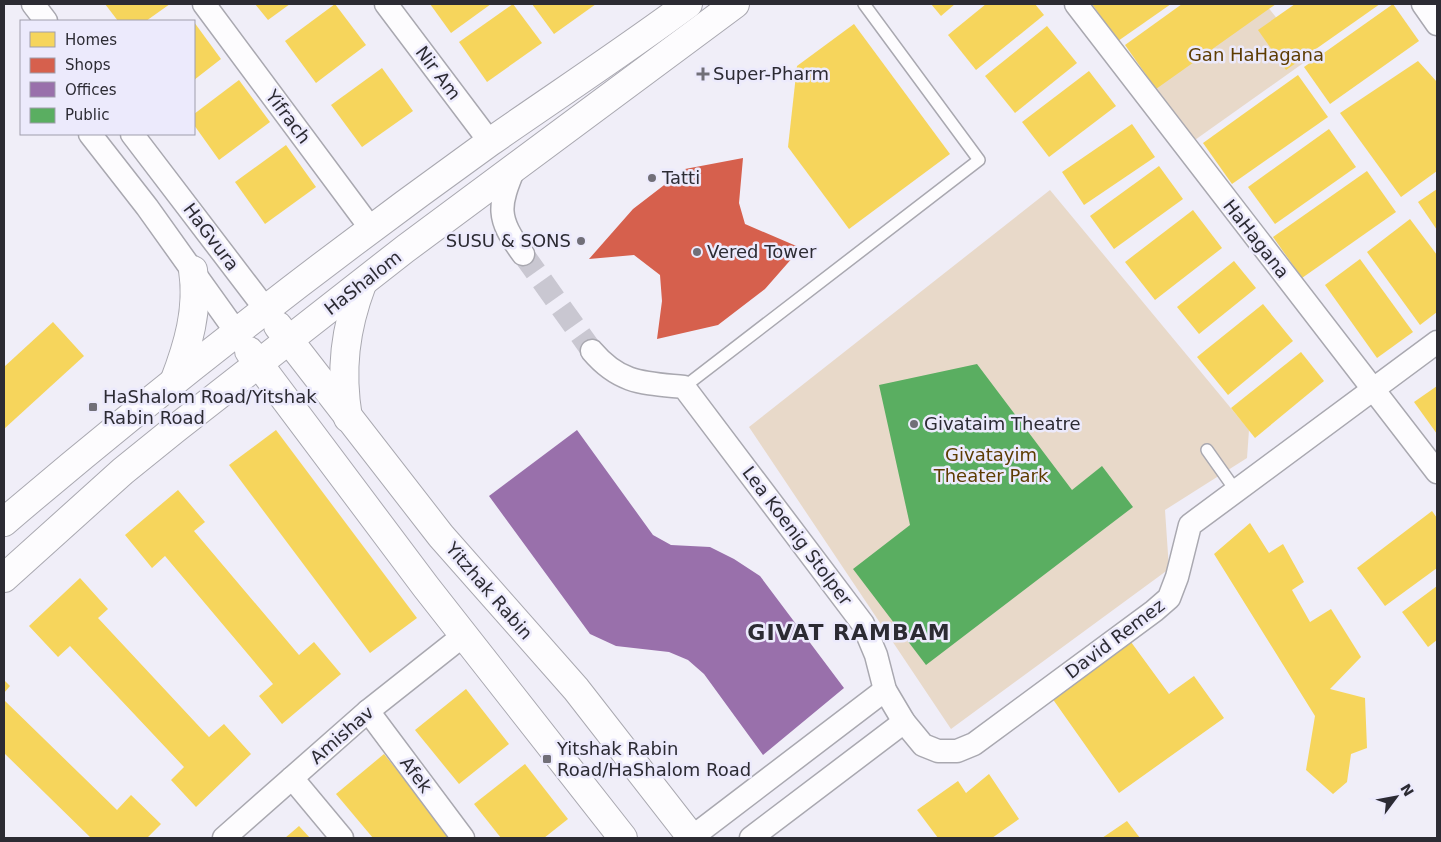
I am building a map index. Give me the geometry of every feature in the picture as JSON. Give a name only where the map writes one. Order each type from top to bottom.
[{"type":"main road","name":"HaShalom","points":[[4,522],[108,434],[372,230],[490,142],[688,4]]},
{"type":"main road","name":"HaShalom","points":[[4,578],[123,471],[515,166],[734,4]]},
{"type":"main road","points":[[174,382],[185,353],[193,319],[195,291],[192,270]]},
{"type":"main road","points":[[348,420],[343,370],[345,344],[362,284]]},
{"type":"main road","name":"HaGvura","points":[[267,311],[289,341]]},
{"type":"main road","points":[[237,333],[259,365],[464,635],[623,838]]},
{"type":"main road","name":"Yitzhak Rabin","points":[[289,341],[348,420],[441,536],[599,718],[692,838]]},
{"type":"street","points":[[24,4],[31,20]]},
{"type":"street","points":[[33,4],[45,20]]},
{"type":"street","name":"Yifrach","points":[[204,4],[372,230]]},
{"type":"street","name":"Nir Am","points":[[386,4],[490,142]]},
{"type":"street","name":"HaHagana","points":[[1076,4],[1437,472]]},
{"type":"street","points":[[1423,4],[1437,24]]},
{"type":"street","name":"HaGvura","points":[[91,135],[237,333]]},
{"type":"street","name":"HaGvura","points":[[133,135],[267,311]]},
{"type":"street","points":[[515,166],[503,198],[502,216],[507,232],[523,254]]},
{"type":"street","name":"David Remez","points":[[904,722],[923,745],[938,751],[957,751],[974,744],[1169,598],[1177,577],[1190,525],[1437,342]]},
{"type":"street","points":[[592,351],[603,364],[617,374],[635,382],[684,387]]},
{"type":"street","name":"Lea Koenig Stolper","points":[[684,387],[863,624],[876,655],[884,690],[904,722]]},
{"type":"street","name":"Amishav","points":[[224,838],[368,711],[464,635]]},
{"type":"street","points":[[692,838],[884,690]]},
{"type":"street","name":"Afek","points":[[368,711],[463,838]]},
{"type":"street","points":[[751,838],[904,722]]},
{"type":"street","points":[[292,778],[342,838]]},
{"type":"lane","points":[[684,387],[979,160],[864,4]]},
{"type":"lane","points":[[1208,450],[1236,491]]},
{"type":"green space","name":"Gan HaHagana","points":[[1267,6],[1309,59],[1185,147],[1146,95]]},
{"type":"green space","name":"Givatayim Theater Park","points":[[1050,190],[1249,430],[1247,458],[1165,510],[1169,569],[951,729],[749,427]]},
{"type":"building: Homes","points":[[105,4],[170,4],[147,20],[117,20]]},
{"type":"building: Homes","points":[[255,4],[290,4],[268,20]]},
{"type":"building: Homes","points":[[335,4],[366,45],[316,83],[285,41]]},
{"type":"building: Homes","points":[[430,4],[491,4],[451,33]]},
{"type":"building: Homes","points":[[513,4],[542,43],[487,82],[459,42]]},
{"type":"building: Homes","points":[[532,4],[596,4],[554,34]]},
{"type":"building: Homes","points":[[931,4],[955,4],[941,16]]},
{"type":"building: Homes","points":[[986,4],[1035,4],[1044,15],[976,70],[948,35]]},
{"type":"building: Homes","points":[[1092,4],[1171,4],[1118,41]]},
{"type":"building: Homes","points":[[1182,4],[1276,4],[1156,89],[1125,45]]},
{"type":"building: Homes","points":[[1295,4],[1380,4],[1286,70],[1258,30]]},
{"type":"building: Homes","points":[[1393,4],[1419,41],[1330,104],[1304,67]]},
{"type":"building: Homes","points":[[195,23],[221,59],[195,79]]},
{"type":"building: Homes","points":[[854,24],[950,154],[849,229],[788,147],[797,66]]},
{"type":"building: Homes","points":[[1047,26],[1077,63],[1015,113],[985,76]]},
{"type":"building: Homes","points":[[1418,61],[1437,82],[1437,171],[1401,197],[1340,113]]},
{"type":"building: Homes","points":[[382,68],[413,111],[362,147],[331,105]]},
{"type":"building: Homes","points":[[1089,71],[1116,106],[1049,157],[1022,122]]},
{"type":"building: Homes","points":[[1298,75],[1328,117],[1232,184],[1203,143]]},
{"type":"building: Homes","points":[[239,80],[270,122],[219,160],[195,126],[195,113]]},
{"type":"building: Homes","points":[[1132,124],[1155,157],[1084,205],[1062,172]]},
{"type":"building: Homes","points":[[1329,129],[1356,167],[1275,224],[1248,187]]},
{"type":"building: Homes","points":[[286,145],[316,187],[265,224],[235,182]]},
{"type":"building: Homes","points":[[1159,166],[1183,199],[1114,249],[1090,216]]},
{"type":"building: Homes","points":[[1367,171],[1396,212],[1302,278],[1273,237]]},
{"type":"building: Homes","points":[[1437,189],[1437,230],[1418,202]]},
{"type":"building: Homes","points":[[1193,210],[1222,248],[1155,300],[1125,262]]},
{"type":"building: Homes","points":[[1410,219],[1437,255],[1437,312],[1420,325],[1367,252]]},
{"type":"building: Homes","points":[[1360,259],[1413,332],[1377,358],[1325,285]]},
{"type":"building: Homes","points":[[1234,261],[1256,288],[1199,334],[1177,307]]},
{"type":"building: Homes","points":[[1263,304],[1293,341],[1228,395],[1197,357]]},
{"type":"building: Homes","points":[[53,322],[84,356],[4,429],[4,367]]},
{"type":"building: Homes","points":[[1301,352],[1324,381],[1255,438],[1231,408]]},
{"type":"building: Homes","points":[[1437,386],[1437,434],[1414,402]]},
{"type":"building: Homes","points":[[276,430],[417,618],[370,653],[229,465]]},
{"type":"building: Homes","points":[[178,490],[205,522],[194,531],[299,655],[314,642],[341,674],[282,724],[259,696],[273,684],[165,556],[152,568],[125,535]]},
{"type":"building: Homes","points":[[1432,511],[1437,518],[1437,568],[1385,606],[1357,568]]},
{"type":"building: Homes","points":[[1250,523],[1269,553],[1283,544],[1304,582],[1292,590],[1310,622],[1331,609],[1361,657],[1330,689],[1365,698],[1367,748],[1351,754],[1347,782],[1333,794],[1306,770],[1315,716],[1214,554]]},
{"type":"building: Homes","points":[[80,578],[108,609],[98,618],[209,737],[224,724],[251,754],[196,807],[171,780],[184,767],[70,646],[58,657],[29,626]]},
{"type":"building: Homes","points":[[1437,586],[1437,640],[1428,647],[1402,612]]},
{"type":"building: Homes","points":[[1131,642],[1169,694],[1194,676],[1224,718],[1119,793],[1052,698]]},
{"type":"building: Homes","points":[[4,680],[10,686],[4,693]]},
{"type":"building: Homes","points":[[466,689],[509,744],[459,784],[415,730]]},
{"type":"building: Homes","points":[[4,700],[117,810],[131,795],[161,824],[147,838],[91,838],[4,753]]},
{"type":"building: Homes","points":[[384,754],[453,838],[373,838],[336,794]]},
{"type":"building: Homes","points":[[525,764],[568,819],[544,838],[501,838],[474,804]]},
{"type":"building: Homes","points":[[989,774],[1019,819],[992,838],[938,838],[917,810],[958,781],[966,793]]},
{"type":"building: Homes","points":[[1127,821],[1140,838],[1102,838]]},
{"type":"building: Homes","points":[[299,826],[310,838],[285,838]]},
{"type":"building: Shops","name":"Vered Tower","points":[[743,158],[739,203],[745,224],[801,248],[765,289],[718,325],[657,339],[662,301],[660,275],[634,255],[589,259],[633,209],[685,169]]},
{"type":"building: Offices","points":[[577,430],[653,535],[671,545],[710,547],[734,559],[760,576],[844,688],[763,755],[704,674],[688,660],[669,652],[616,646],[590,634],[489,496]]},
{"type":"building: Public","points":[[977,364],[1072,490],[1102,466],[1133,507],[926,665],[853,569],[910,525],[879,385]]},
{"type":"tunnel","points":[[523,254],[592,351]]},
{"type":"place","name":"Super-Pharm","points":[[703,74]]},
{"type":"place","name":"Tatti","points":[[652,178]]},
{"type":"place","name":"SUSU & SONS","points":[[581,241]]},
{"type":"place","name":"Vered Tower","points":[[697,252]]},
{"type":"place","name":"HaShalom Road/Yitshak Rabin Road","points":[[93,407]]},
{"type":"place","name":"Givataim Theatre","points":[[914,424]]},
{"type":"place","name":"Yitshak Rabin Road/HaShalom Road","points":[[547,759]]},
{"type":"district","name":"GIVAT RAMBAM","points":[[849,632]]}]
